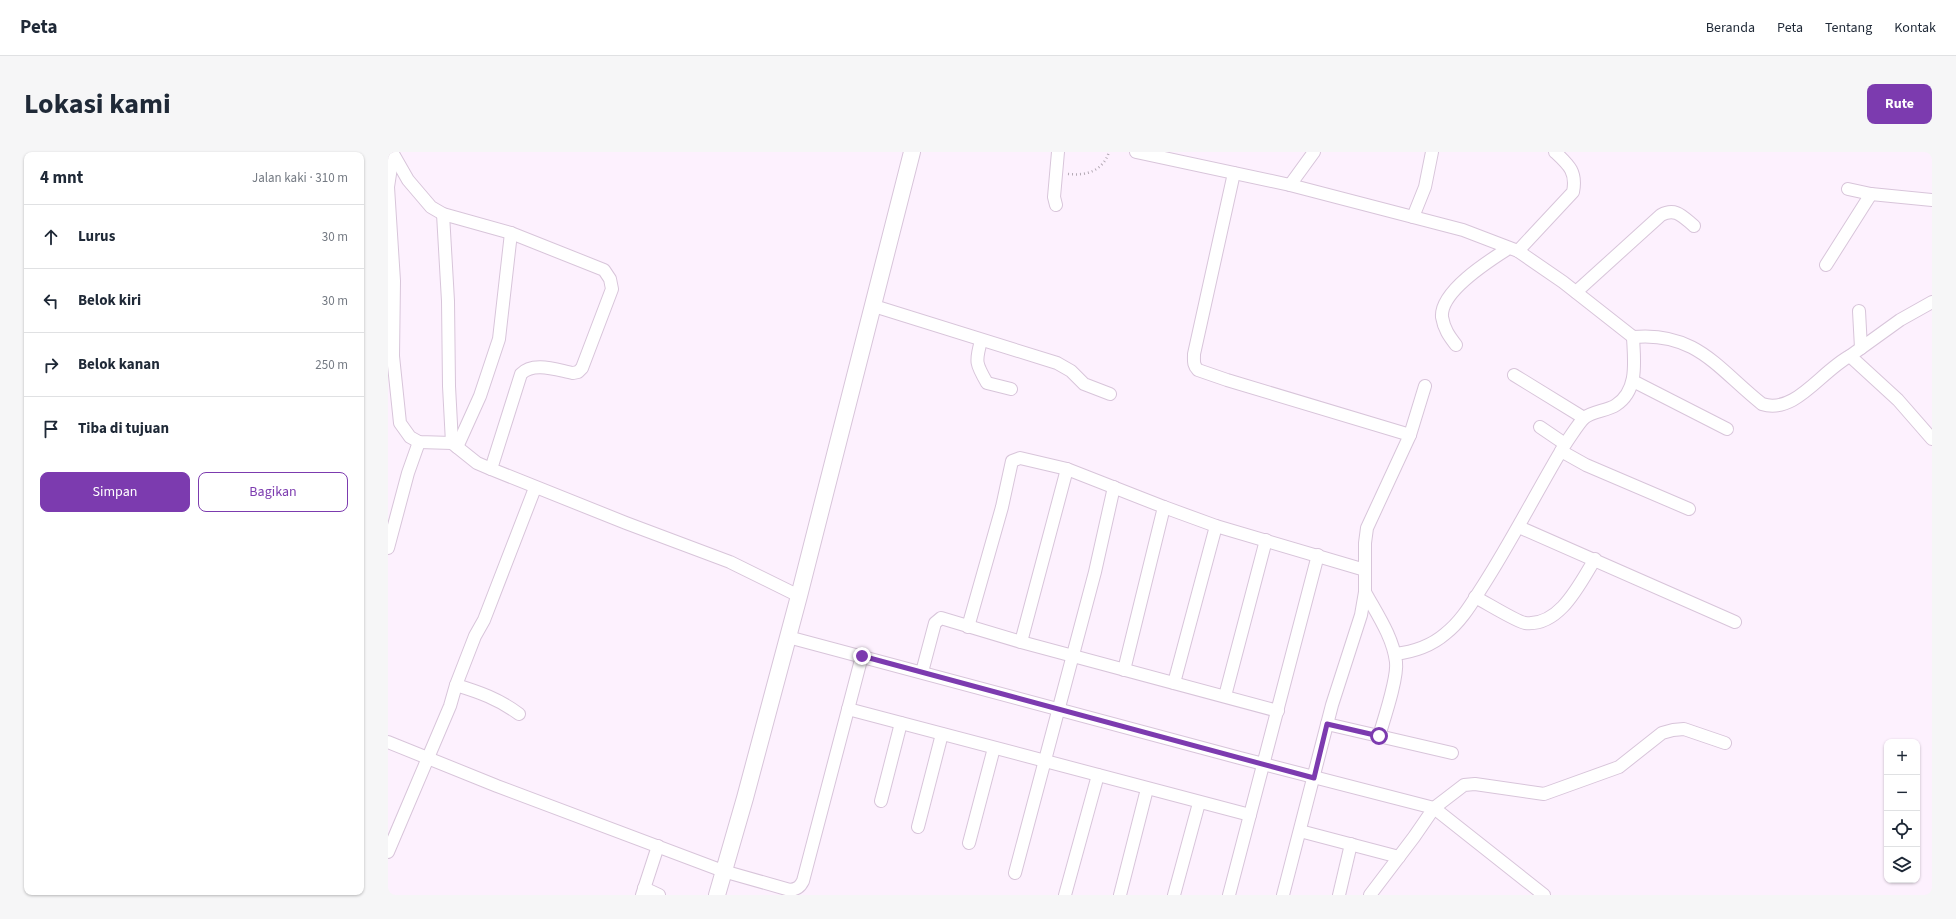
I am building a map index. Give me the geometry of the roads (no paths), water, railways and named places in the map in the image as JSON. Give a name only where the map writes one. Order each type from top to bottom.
[{"type":"street","points":[[717,895],[746,798],[874,306],[912,152]]},
{"type":"street","points":[[1056,204],[1054,197],[1055,172],[1058,152]]},
{"type":"street","points":[[1136,152],[1290,185],[1463,230],[1513,249],[1576,292],[1633,337],[1659,336],[1678,340],[1700,351],[1762,404],[1772,407],[1784,405],[1796,399],[1838,362],[1850,356],[1900,320],[1932,302]]},
{"type":"street","points":[[1290,185],[1314,152]]},
{"type":"street","points":[[1413,217],[1425,187],[1432,152]]},
{"type":"street","points":[[1456,345],[1444,328],[1442,316],[1444,306],[1456,289],[1478,268],[1513,249],[1573,192],[1575,180],[1571,168],[1555,152]]},
{"type":"street","points":[[392,153],[388,187],[394,281],[393,356],[397,410],[400,423],[404,431],[419,442],[454,445],[477,463],[535,488],[730,562],[799,596]]},
{"type":"street","points":[[392,153],[408,180],[424,200],[431,207],[443,214],[512,233],[604,270],[610,279],[612,289],[585,363],[578,372],[573,373],[533,367],[526,368],[521,374],[491,469]]},
{"type":"street","points":[[1234,173],[1194,354],[1195,367],[1198,370],[1227,380],[1410,436]]},
{"type":"street","points":[[1848,189],[1871,194],[1932,200]]},
{"type":"street","points":[[1826,265],[1871,194]]},
{"type":"street","points":[[1576,292],[1661,215],[1667,212],[1675,211],[1681,214],[1694,226]]},
{"type":"street","points":[[443,214],[448,301],[449,386],[454,445]]},
{"type":"street","points":[[454,445],[480,396],[499,339],[512,233]]},
{"type":"street","points":[[874,306],[968,335],[982,341],[1057,363],[1071,371],[1084,384],[1110,394]]},
{"type":"street","points":[[1859,311],[1861,348]]},
{"type":"street","points":[[1395,654],[1420,649],[1444,635],[1456,624],[1476,597],[1519,527],[1563,448],[1584,418],[1616,405],[1627,394],[1633,381],[1633,337]]},
{"type":"street","points":[[982,341],[976,359],[980,371],[987,383],[1011,389]]},
{"type":"street","points":[[1850,356],[1898,400],[1932,439]]},
{"type":"street","points":[[1514,375],[1584,418]]},
{"type":"street","points":[[1633,381],[1727,429]]},
{"type":"street","points":[[1283,895],[1327,724],[1361,615],[1365,592],[1365,543],[1368,528],[1410,436],[1425,386]]},
{"type":"street","points":[[1540,427],[1563,448],[1586,465],[1689,509]]},
{"type":"street","points":[[388,548],[408,473],[419,442]]},
{"type":"street","points":[[968,627],[1002,507],[1012,462],[1020,458],[1067,469],[1216,526],[1365,570]]},
{"type":"street","points":[[1020,642],[1067,469]]},
{"type":"street","points":[[1015,873],[1095,572],[1114,487]]},
{"type":"street","points":[[388,852],[426,758],[450,706],[456,685],[475,636],[484,620],[535,488]]},
{"type":"street","points":[[1124,670],[1164,507]]},
{"type":"street","points":[[1174,683],[1216,526]]},
{"type":"street","points":[[1519,527],[1595,559],[1735,622]]},
{"type":"street","points":[[1225,696],[1266,540]]},
{"type":"street","points":[[1229,895],[1318,555]]},
{"type":"street","points":[[1476,597],[1524,623],[1538,622],[1556,613],[1570,601],[1595,559]]},
{"type":"street","points":[[1365,592],[1387,633],[1395,654],[1396,670],[1379,736]]},
{"type":"street","points":[[922,672],[933,628],[938,620],[947,619],[968,627],[1020,642],[1278,711]]},
{"type":"street","points":[[788,637],[1059,708],[1314,778],[1434,808],[1544,895]]},
{"type":"street","points":[[388,742],[426,758],[723,871],[790,890],[801,886],[862,656]]},
{"type":"street","points":[[456,685],[484,693],[501,701],[519,714]]},
{"type":"street","points":[[848,709],[1199,803],[1250,815]]},
{"type":"street","points":[[881,801],[901,723]]},
{"type":"street","points":[[1327,724],[1452,753]]},
{"type":"street","points":[[1370,895],[1434,808],[1464,785],[1475,784],[1544,794],[1619,767],[1662,733],[1673,730],[1684,729],[1725,744]]},
{"type":"street","points":[[918,826],[942,734]]},
{"type":"street","points":[[968,843],[994,748]]},
{"type":"street","points":[[1065,895],[1098,775]]},
{"type":"street","points":[[1120,895],[1147,789]]},
{"type":"street","points":[[1174,895],[1199,803]]},
{"type":"street","points":[[1300,831],[1399,857]]},
{"type":"street","points":[[1339,895],[1351,844]]},
{"type":"street","points":[[658,846],[643,891],[659,895]]}]
